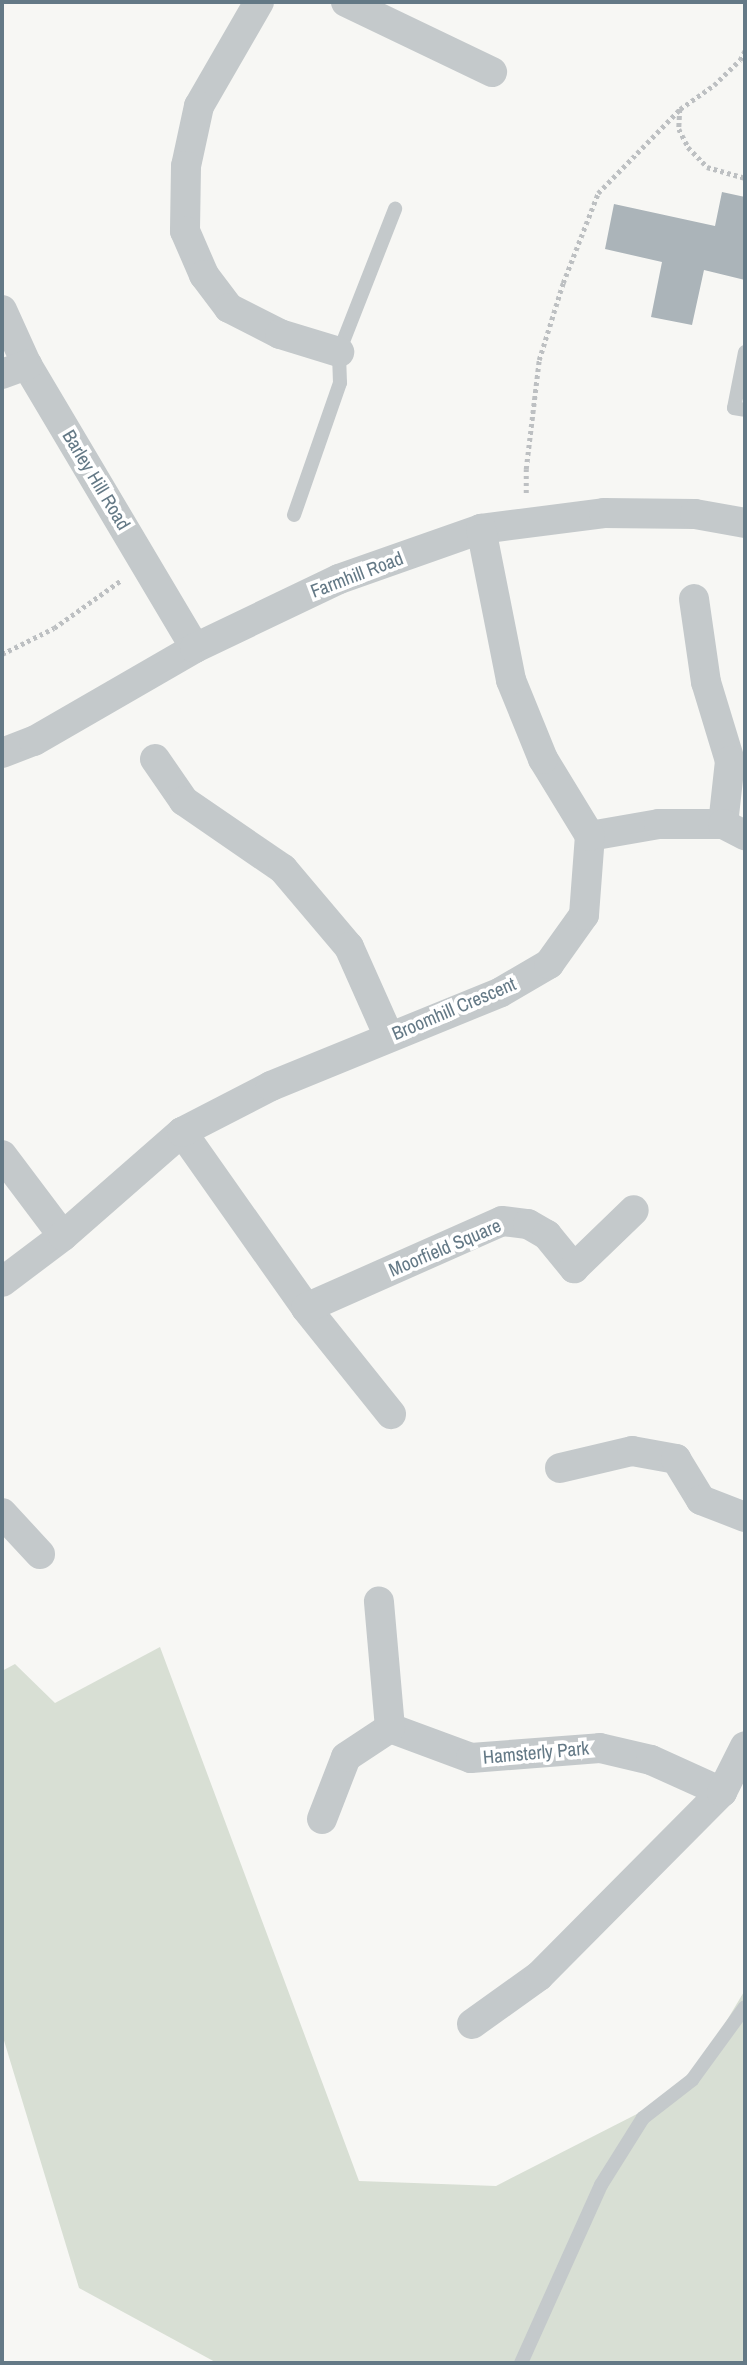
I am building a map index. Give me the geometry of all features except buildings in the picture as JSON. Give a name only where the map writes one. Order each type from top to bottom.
[{"type":"street","points":[[259,2],[199,106],[186,166],[185,231],[204,275],[229,308],[280,334],[339,352]]},
{"type":"street","points":[[346,2],[492,72]]},
{"type":"street","name":"Barley Hill Road","points":[[2,310],[14,370],[145,564],[195,648]]},
{"type":"street","name":"Farmhill Road","points":[[2,753],[34,741],[195,648],[339,579],[481,529],[604,513],[695,514],[745,523]]},
{"type":"street","points":[[481,529],[511,680],[543,759],[590,836],[659,824],[734,830],[730,761],[706,682],[694,599]]},
{"type":"street","points":[[155,760],[184,801],[282,869],[349,947],[389,1037]]},
{"type":"street","name":"Broomhill Crescent","points":[[2,1282],[63,1236],[182,1132],[271,1086],[501,992],[549,964],[584,915],[590,836]]},
{"type":"street","points":[[182,1132],[306,1308],[391,1413]]},
{"type":"street","points":[[2,1155],[63,1236]]},
{"type":"street","name":"Moorfield Square","points":[[306,1308],[502,1222],[528,1224],[547,1234],[574,1268],[634,1210]]},
{"type":"street","points":[[560,1468],[632,1451],[676,1459],[701,1500],[745,1517]]},
{"type":"street","points":[[2,1513],[40,1554]]},
{"type":"street","points":[[322,1819],[346,1757],[390,1728],[379,1601]]},
{"type":"street","name":"Hamsterly Park","points":[[390,1728],[471,1758],[600,1748],[652,1760],[722,1792]]},
{"type":"street","points":[[472,2024],[540,1976],[722,1792],[745,1746]]},
{"type":"lane","points":[[294,515],[340,383],[339,352],[395,209]]},
{"type":"lane","points":[[745,352],[734,408],[745,410]]},
{"type":"lane","points":[[520,2363],[601,2185],[643,2118],[692,2080],[745,2007]]},
{"type":"path","points":[[527,523],[526,469],[539,360],[563,283],[598,193],[680,108],[713,85],[740,60],[745,50]]},
{"type":"path","points":[[680,108],[679,129],[688,147],[707,167],[745,178]]},
{"type":"path","points":[[2,654],[54,628],[145,564]]},
{"type":"shaded area","points":[[160,1647],[359,2181],[496,2186],[686,2089],[745,1990],[745,2363],[217,2363],[79,2288],[2,2034],[2,1671],[15,1664],[55,1703]]}]
